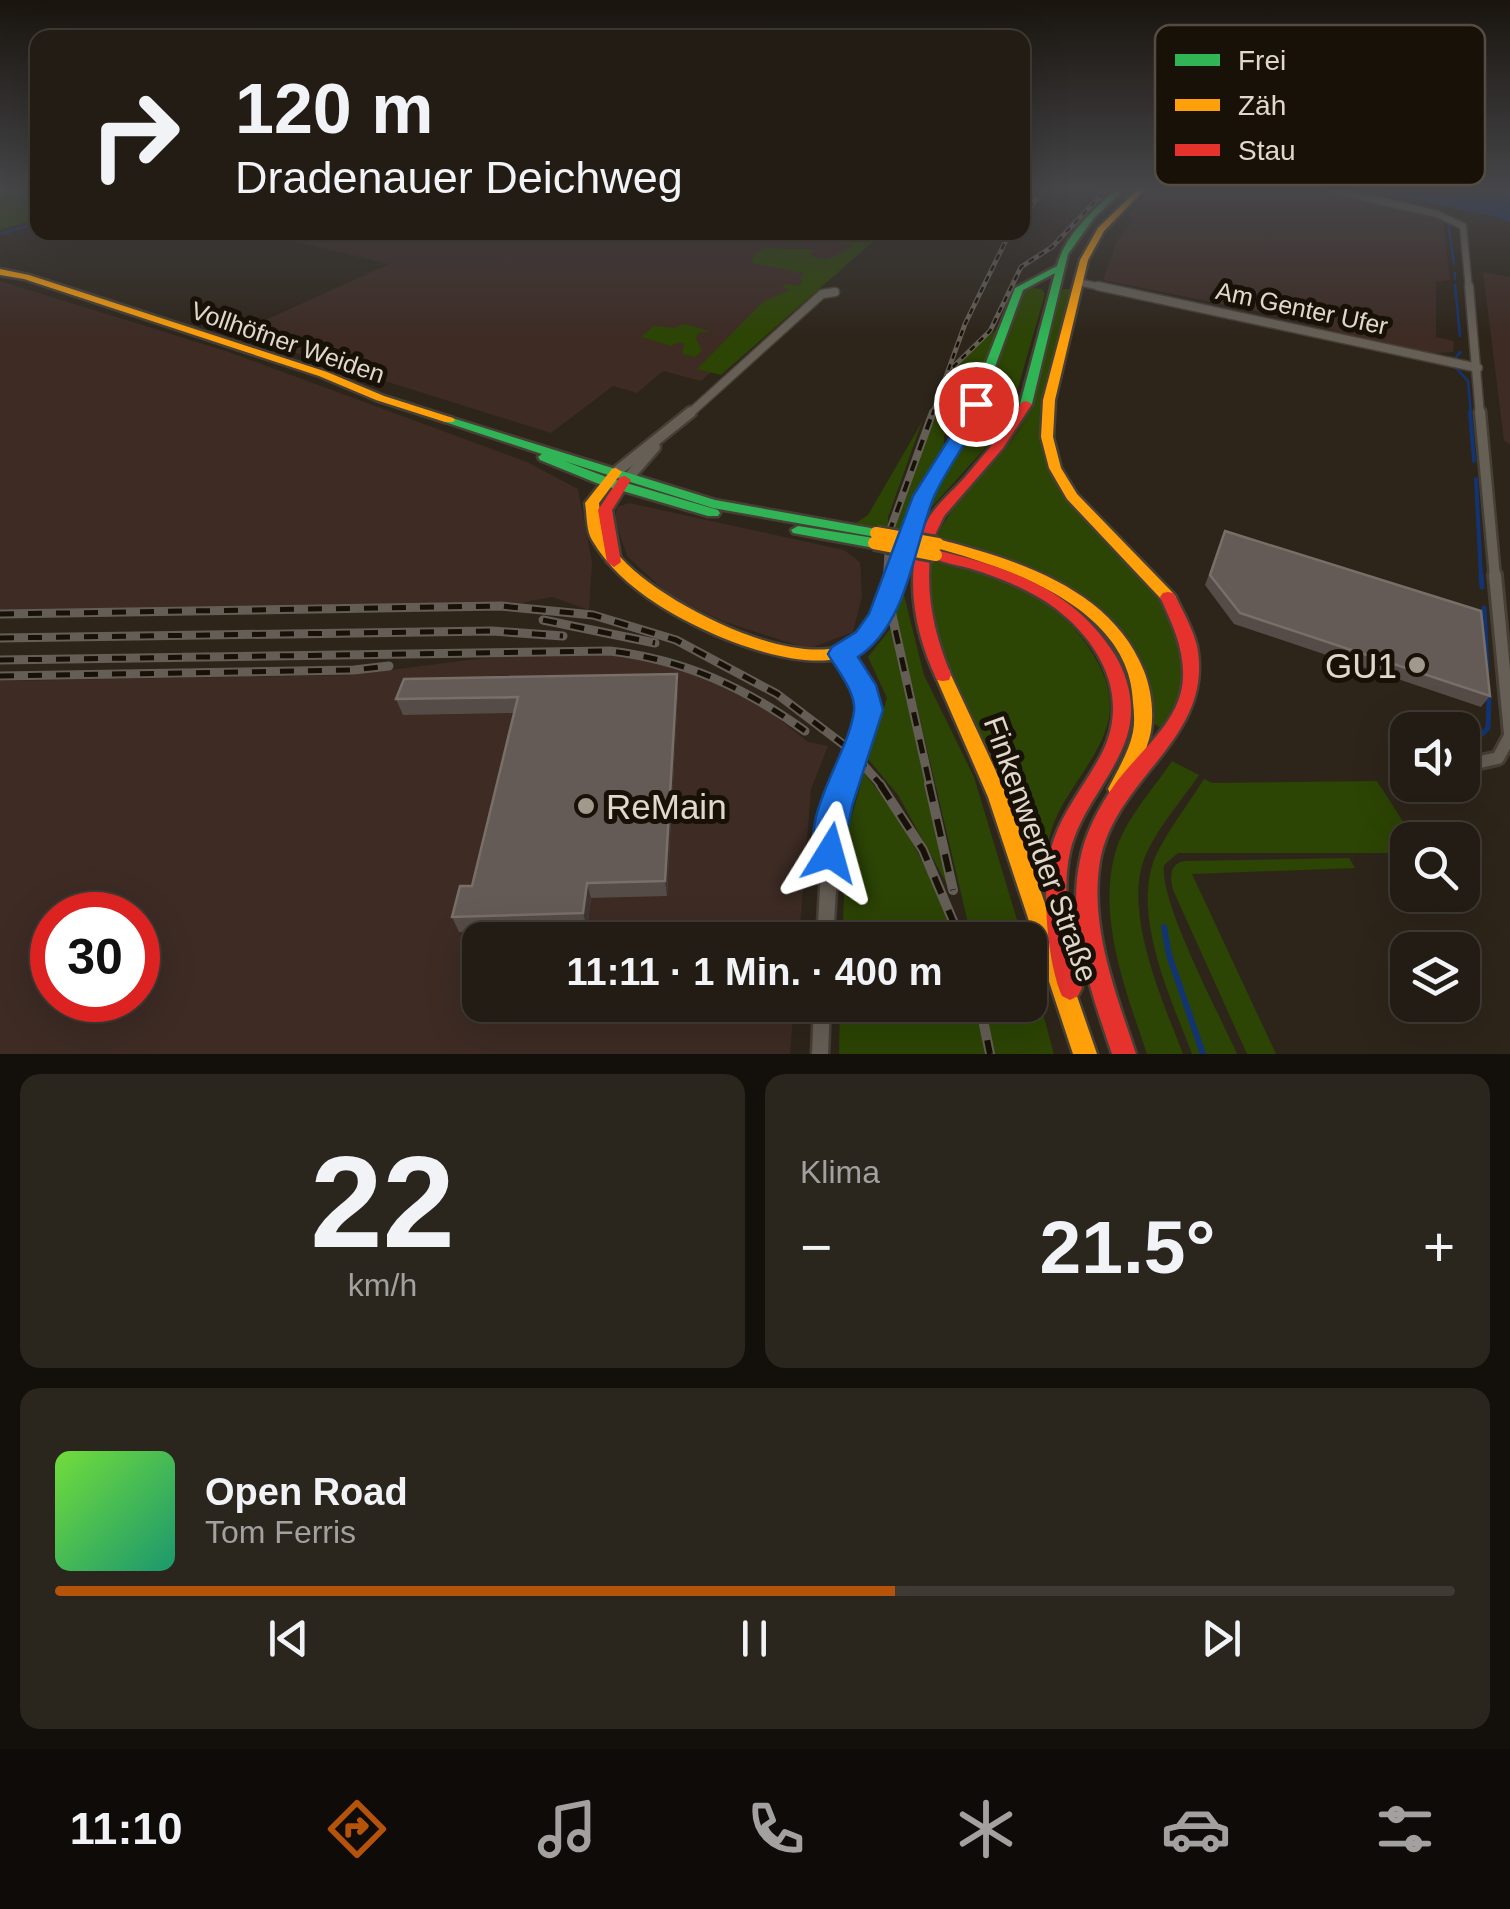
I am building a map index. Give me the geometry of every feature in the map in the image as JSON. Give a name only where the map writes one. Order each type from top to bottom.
[{"type":"main road","name":"Finkenwerder Straße","points":[[1075,239],[1056,281],[1026,404],[1004,441],[936,518],[924,550],[920,585],[923,619],[934,655],[998,796],[1085,1054]]},
{"type":"main road","name":"Finkenwerder Straße","points":[[1096,239],[1078,284],[1051,393],[1049,449],[1070,490],[1148,570],[1172,601],[1188,633],[1194,668],[1193,684],[1181,718],[1160,750],[1114,799],[1091,855],[1089,915],[1096,957],[1124,1054]]},
{"type":"main road","name":"Vollhöfner Weiden","points":[[0,274],[311,370],[380,398],[530,447],[537,446],[617,479],[875,538],[987,554],[1043,577],[1087,606],[1121,644],[1136,673],[1144,710],[1140,738],[1114,799]]},
{"type":"main road","points":[[617,479],[592,495],[588,524],[605,555],[668,605],[736,635],[801,656],[842,654],[865,639],[880,617],[924,496],[967,426],[1022,285],[1040,278],[1078,284]]},
{"type":"main road","points":[[1022,285],[1056,281]]},
{"type":"main road","name":"Vollhöfner Weiden","points":[[937,549],[1011,575],[1062,604],[1102,646],[1121,688],[1119,736],[1067,830],[1058,866],[1063,951],[1080,1038]]},
{"type":"street","points":[[1463,239],[1510,735],[1498,758],[1480,762]]},
{"type":"street","name":"Am Genter Ufer","points":[[1078,284],[1478,368]]},
{"type":"street","points":[[617,479],[822,294],[834,292]]},
{"type":"street","points":[[826,922],[832,821],[869,710],[862,685],[842,654]]},
{"type":"street","points":[[820,1054],[821,1022]]},
{"type":"shaded area","points":[[1445,239],[1450,280],[1436,282],[1436,337],[1454,341],[1453,352],[1429,354],[1348,337],[1316,323],[1103,280],[1117,241]]},
{"type":"shaded area","points":[[289,240],[861,240],[701,381],[663,371],[637,393],[613,386],[551,433],[235,334],[389,264]]},
{"type":"shaded area","points":[[1483,272],[1510,277],[1510,444],[1504,441]]},
{"type":"shaded area","points":[[0,281],[226,351],[527,462],[578,489],[592,562],[589,610],[552,597],[500,607],[0,614]]},
{"type":"shaded area","points":[[629,503],[844,550],[860,562],[862,596],[853,632],[808,649],[722,621],[669,595],[627,556],[615,521],[617,507]]},
{"type":"shaded area","points":[[633,656],[689,669],[768,710],[808,742],[828,746],[811,789],[800,922],[462,922],[462,1022],[793,1022],[790,1054],[0,1054],[0,681],[351,675],[484,658]]},
{"type":"green space","points":[[875,240],[721,375],[697,369],[763,302],[790,290],[784,284],[798,286],[803,281],[800,279],[804,273],[752,263],[754,254],[765,247],[808,249],[815,250],[810,256],[827,260],[853,246],[838,242]]},
{"type":"green space","points":[[1042,289],[1045,294],[1011,412],[988,445],[919,521],[937,481],[963,442],[1012,315],[1018,311],[1024,292]]},
{"type":"green space","points":[[1063,289],[1072,289],[1043,402],[1043,447],[1049,467],[1134,560],[1170,615],[1181,643],[1184,671],[1179,694],[1161,728],[1154,724],[1150,683],[1135,648],[1112,619],[1082,594],[1047,575],[1010,559],[937,537],[956,504],[1022,424]]},
{"type":"green space","points":[[683,324],[709,331],[698,333],[696,339],[702,351],[695,357],[682,354],[684,344],[680,342],[671,346],[641,337],[654,326],[675,328]]},
{"type":"green space","points":[[997,329],[964,420],[949,438],[960,409],[957,408],[944,436],[944,452],[914,501],[904,532],[894,530],[951,374],[962,358]]},
{"type":"green space","points":[[922,422],[888,517],[888,529],[856,523],[868,515]]},
{"type":"green space","points":[[927,560],[1002,581],[1047,605],[1084,640],[1104,677],[1110,699],[1108,722],[1097,750],[1051,831],[1045,907],[1009,803],[943,654],[930,609]]},
{"type":"green space","points":[[903,591],[924,675],[974,777],[1018,922],[968,922],[895,613]]},
{"type":"green space","points":[[891,628],[948,886],[898,795],[868,759],[887,698],[868,657]]},
{"type":"green space","points":[[1172,761],[1199,775],[1147,852],[1138,900],[1147,954],[1183,1054],[1147,1054],[1116,952],[1109,899],[1111,873],[1128,824]]},
{"type":"green space","points":[[864,773],[917,852],[948,922],[843,922],[847,833]]},
{"type":"green space","points":[[1204,779],[1212,783],[1377,781],[1403,822],[1390,822],[1390,853],[1178,853],[1164,865],[1165,882],[1180,931],[1237,1054],[1192,1054],[1156,954],[1148,900],[1150,874],[1174,824]]},
{"type":"green space","points":[[1349,858],[1355,868],[1192,874],[1276,1054],[1247,1054],[1173,890],[1173,868],[1185,861]]},
{"type":"green space","points":[[840,1022],[979,1022],[985,1054],[839,1054]]},
{"type":"green space","points":[[987,1022],[1045,1022],[1054,1054],[993,1054]]},
{"type":"building","name":"GU1","points":[[1225,531],[1481,611],[1490,696],[1240,613],[1210,575]]},
{"type":"building","name":"ReMain","points":[[677,674],[665,881],[587,883],[583,913],[452,917],[460,886],[472,886],[518,697],[396,699],[404,679]]},
{"type":"waterway","points":[[1450,239],[1454,264]]},
{"type":"waterway","points":[[1455,273],[1455,279]]},
{"type":"waterway","points":[[1455,285],[1460,336]]},
{"type":"waterway","points":[[1456,357],[1461,352]]},
{"type":"waterway","points":[[1457,369],[1468,381],[1471,415]]},
{"type":"waterway","points":[[1470,412],[1474,461]]},
{"type":"waterway","points":[[1476,479],[1481,577]]},
{"type":"waterway","points":[[1481,575],[1482,587]]},
{"type":"waterway","points":[[1484,608],[1487,673]]},
{"type":"waterway","points":[[1480,736],[1488,728],[1489,698]]},
{"type":"waterway","points":[[1164,927],[1169,955],[1203,1054]]},
{"type":"railway","points":[[953,367],[990,331],[1021,267],[1059,239]]},
{"type":"railway","points":[[932,415],[965,324],[1006,240]]},
{"type":"railway","points":[[887,576],[890,530],[933,412]]},
{"type":"railway","points":[[887,576],[888,597],[930,786]]},
{"type":"railway","points":[[0,614],[501,606],[593,615],[676,640],[777,694],[848,748],[882,786]]},
{"type":"railway","points":[[543,620],[655,643]]},
{"type":"railway","points":[[0,638],[492,631],[563,636]]},
{"type":"railway","points":[[0,660],[610,651],[664,661],[713,678],[759,701],[805,731]]},
{"type":"railway","points":[[0,676],[354,670],[389,666]]},
{"type":"railway","points":[[880,784],[923,850],[953,922]]},
{"type":"railway","points":[[929,784],[953,890]]},
{"type":"railway","points":[[983,1022],[990,1054]]},
{"type":"traffic: fast","points":[[1026,404],[1064,254],[1075,239]]},
{"type":"traffic: fast","points":[[890,598],[924,495],[968,424],[1019,288],[1059,268]]},
{"type":"traffic: fast","points":[[449,420],[713,504],[876,533]]},
{"type":"traffic: fast","points":[[544,457],[604,481],[713,513]]},
{"type":"traffic: fast","points":[[798,530],[874,543]]},
{"type":"traffic: slow","points":[[1096,239],[1084,260],[1049,400],[1047,437],[1055,468],[1072,496],[1168,597]]},
{"type":"traffic: slow","points":[[0,272],[26,277],[323,374],[449,420]]},
{"type":"traffic: slow","points":[[616,472],[592,503],[596,536],[621,569],[662,600],[710,626],[761,645],[807,655],[841,653],[865,638],[890,598]]},
{"type":"traffic: slow","points":[[876,533],[938,544]]},
{"type":"traffic: slow","points":[[874,543],[936,555]]},
{"type":"traffic: slow","points":[[938,544],[1045,581],[1107,624],[1128,653],[1141,686],[1142,733],[1118,789]]},
{"type":"traffic: slow","points":[[943,675],[998,797],[1085,1054]]},
{"type":"traffic: jam","points":[[943,675],[929,637],[921,597],[920,576],[927,537],[939,514],[999,446],[1026,404]]},
{"type":"traffic: jam","points":[[614,562],[605,510],[625,480]]},
{"type":"traffic: jam","points":[[936,555],[1013,578],[1059,603],[1096,639],[1118,680],[1122,699],[1118,736],[1071,822],[1057,869],[1058,920],[1070,988]]},
{"type":"traffic: jam","points":[[1124,1054],[1095,958],[1087,884],[1102,821],[1166,737],[1183,710],[1192,679],[1188,642],[1168,597]]},
{"type":"place","name":"GU1","points":[[1417,665]]},
{"type":"place","name":"ReMain","points":[[586,806]]},
{"type":"route","points":[[830,853],[836,806],[869,710],[862,685],[842,654],[865,639],[880,617],[924,496],[976,404]]}]
